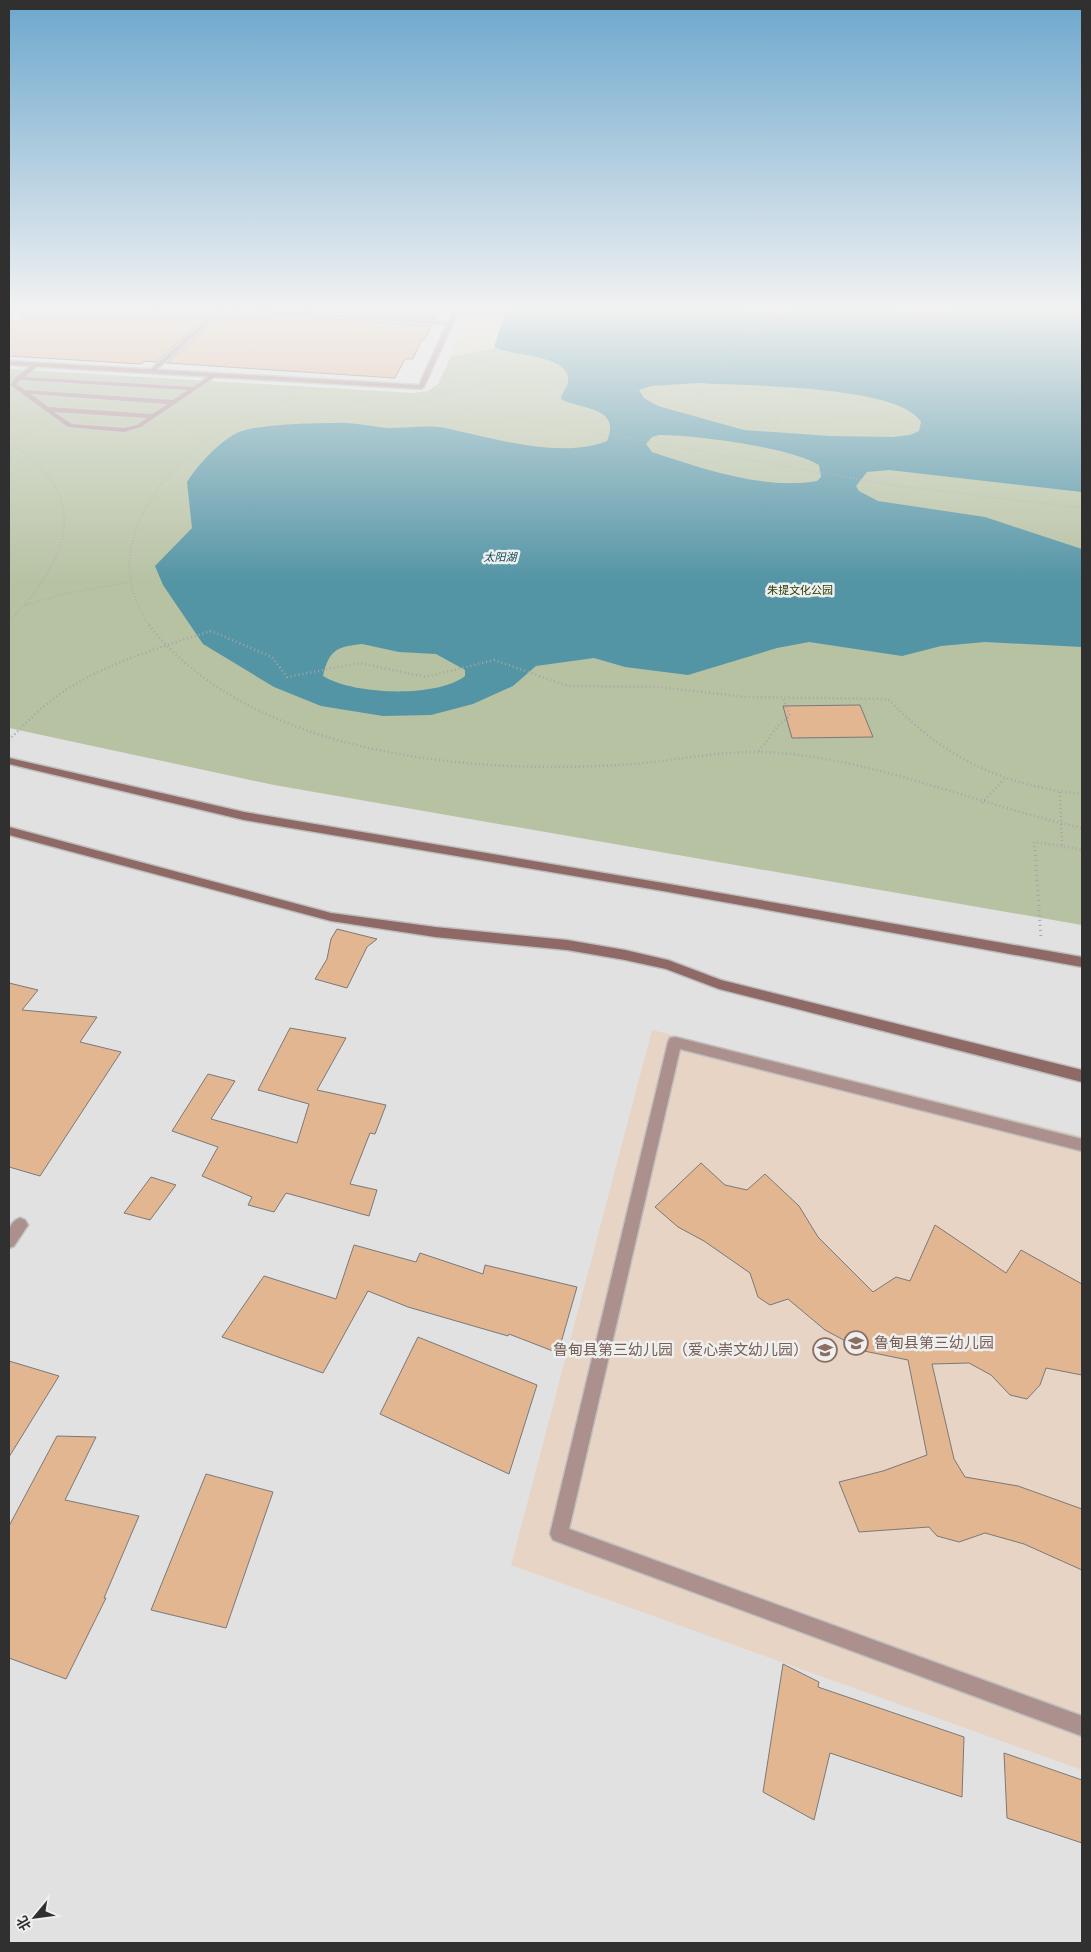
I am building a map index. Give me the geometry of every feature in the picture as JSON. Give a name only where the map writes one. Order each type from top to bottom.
[{"type":"main road","points":[[9,761],[146,794],[290,825],[1082,962]]},
{"type":"main road","points":[[9,831],[331,917],[435,932],[566,944],[625,954],[668,965],[719,984],[1082,1076]]},
{"type":"street","points":[[33,399],[70,426],[124,430],[139,426],[178,399]]},
{"type":"street","points":[[130,399],[174,402]]},
{"type":"street","points":[[46,409],[155,415]]},
{"type":"street","points":[[1082,1145],[675,1042],[559,1534],[1082,1726]]},
{"type":"street","points":[[9,1241],[20,1225]]},
{"type":"path","points":[[289,399],[255,412],[203,442],[168,475],[142,512],[129,551],[129,582],[143,618],[167,646],[212,682],[262,711],[334,739],[397,755],[468,765],[584,767],[647,763],[726,752],[759,751],[783,753],[838,763],[982,804],[1082,828]]},
{"type":"path","points":[[656,399],[659,402],[731,423],[776,429],[890,434],[907,430],[911,425],[910,418],[904,412],[889,405],[852,399]]},
{"type":"path","points":[[699,399],[698,402],[727,408],[751,406],[885,420]]},
{"type":"path","points":[[420,401],[888,484],[1082,508]]},
{"type":"path","points":[[9,410],[16,419],[9,422]]},
{"type":"path","points":[[776,429],[778,410]]},
{"type":"path","points":[[155,415],[182,423],[203,442]]},
{"type":"path","points":[[9,440],[61,421]]},
{"type":"path","points":[[9,440],[37,460],[48,472],[63,500],[65,516],[64,534],[59,553],[48,574],[9,622]]},
{"type":"path","points":[[24,605],[52,595],[129,582]]},
{"type":"path","points":[[9,740],[38,711],[75,684],[167,646],[211,631],[272,657],[287,677],[360,663],[426,677],[494,660],[568,686],[623,685],[746,697],[888,699],[907,720],[934,744],[973,767],[1004,779],[1060,792],[1082,794]]},
{"type":"path","points":[[759,751],[777,728],[790,716],[783,698]]},
{"type":"path","points":[[982,804],[1004,779]]},
{"type":"path","points":[[1060,792],[1062,846]]},
{"type":"path","points":[[1042,955],[1034,842],[1082,850]]},
{"type":"shaded area","name":"鲁甸县第三幼儿园","points":[[652,1030],[1082,1136],[1082,1770],[511,1565]]},
{"type":"green space","name":"朱提文化公园","points":[[9,399],[1082,399],[1082,925],[274,785],[9,728]]},
{"type":"water","name":"太阳湖","points":[[561,399],[646,399],[658,406],[744,430],[830,436],[893,437],[910,435],[919,431],[921,422],[907,410],[876,399],[1082,399],[1082,492],[889,470],[867,472],[856,486],[859,491],[878,501],[985,517],[1082,549],[1082,647],[985,642],[941,646],[902,656],[809,642],[777,648],[688,675],[625,667],[594,658],[536,666],[513,686],[473,704],[431,715],[383,716],[321,706],[274,687],[203,644],[163,585],[155,566],[192,528],[187,482],[208,455],[235,434],[269,426],[343,423],[389,428],[427,426],[529,446],[550,448],[590,446],[607,441],[610,430],[609,421],[604,415],[597,411]],"holes":[[[659,435],[741,443],[787,453],[819,465],[821,477],[817,481],[776,483],[713,471],[652,452],[646,444],[652,437]],[[362,644],[399,652],[436,654],[465,670],[465,676],[452,683],[416,691],[374,690],[354,687],[323,676],[328,660],[335,651]]]},
{"type":"building","points":[[860,705],[873,737],[792,738],[783,706]]},
{"type":"building","points":[[337,929],[377,939],[367,947],[347,988],[315,979],[327,959],[331,939]]},
{"type":"building","points":[[9,983],[38,990],[22,1010],[97,1017],[80,1042],[121,1052],[40,1176],[9,1167]]},
{"type":"building","points":[[290,1028],[346,1038],[317,1090],[386,1105],[375,1134],[370,1133],[350,1184],[377,1190],[369,1216],[286,1193],[274,1212],[248,1205],[252,1197],[202,1176],[218,1147],[172,1131],[208,1074],[235,1081],[211,1119],[297,1143],[309,1104],[258,1090]]},
{"type":"building","points":[[701,1163],[725,1185],[747,1190],[765,1174],[799,1206],[818,1237],[873,1292],[896,1277],[910,1281],[935,1225],[1006,1273],[1021,1250],[1082,1284],[1082,1375],[1046,1368],[1040,1385],[1027,1399],[1010,1395],[991,1375],[969,1363],[932,1364],[954,1459],[965,1477],[1018,1486],[1082,1509],[1082,1570],[1024,1544],[985,1533],[959,1542],[937,1536],[929,1527],[859,1532],[839,1482],[883,1471],[927,1455],[908,1360],[864,1351],[825,1330],[788,1299],[770,1305],[758,1297],[750,1273],[704,1241],[678,1227],[655,1207]]},
{"type":"building","points":[[151,1177],[176,1185],[150,1220],[124,1213]]},
{"type":"building","points":[[354,1245],[416,1262],[420,1253],[483,1274],[485,1265],[577,1287],[558,1353],[509,1334],[508,1336],[408,1307],[368,1291],[323,1373],[222,1337],[264,1276],[336,1299]]},
{"type":"building","points":[[418,1337],[537,1385],[509,1474],[380,1414]]},
{"type":"building","points":[[9,1361],[59,1376],[9,1457]]},
{"type":"building","points":[[57,1436],[96,1437],[65,1500],[139,1516],[104,1598],[106,1598],[66,1679],[9,1658],[9,1526]]},
{"type":"building","points":[[206,1474],[273,1492],[226,1628],[151,1610]]},
{"type":"building","points":[[783,1664],[819,1682],[818,1687],[964,1737],[962,1797],[830,1753],[814,1820],[763,1792]]},
{"type":"building","points":[[1004,1753],[1082,1780],[1082,1843],[1007,1818]]},
{"type":"place","name":"鲁甸县第三幼儿园","points":[[856,1343]]},
{"type":"place","name":"鲁甸县第三幼儿园（爱心崇文幼儿园）","points":[[825,1350]]}]
